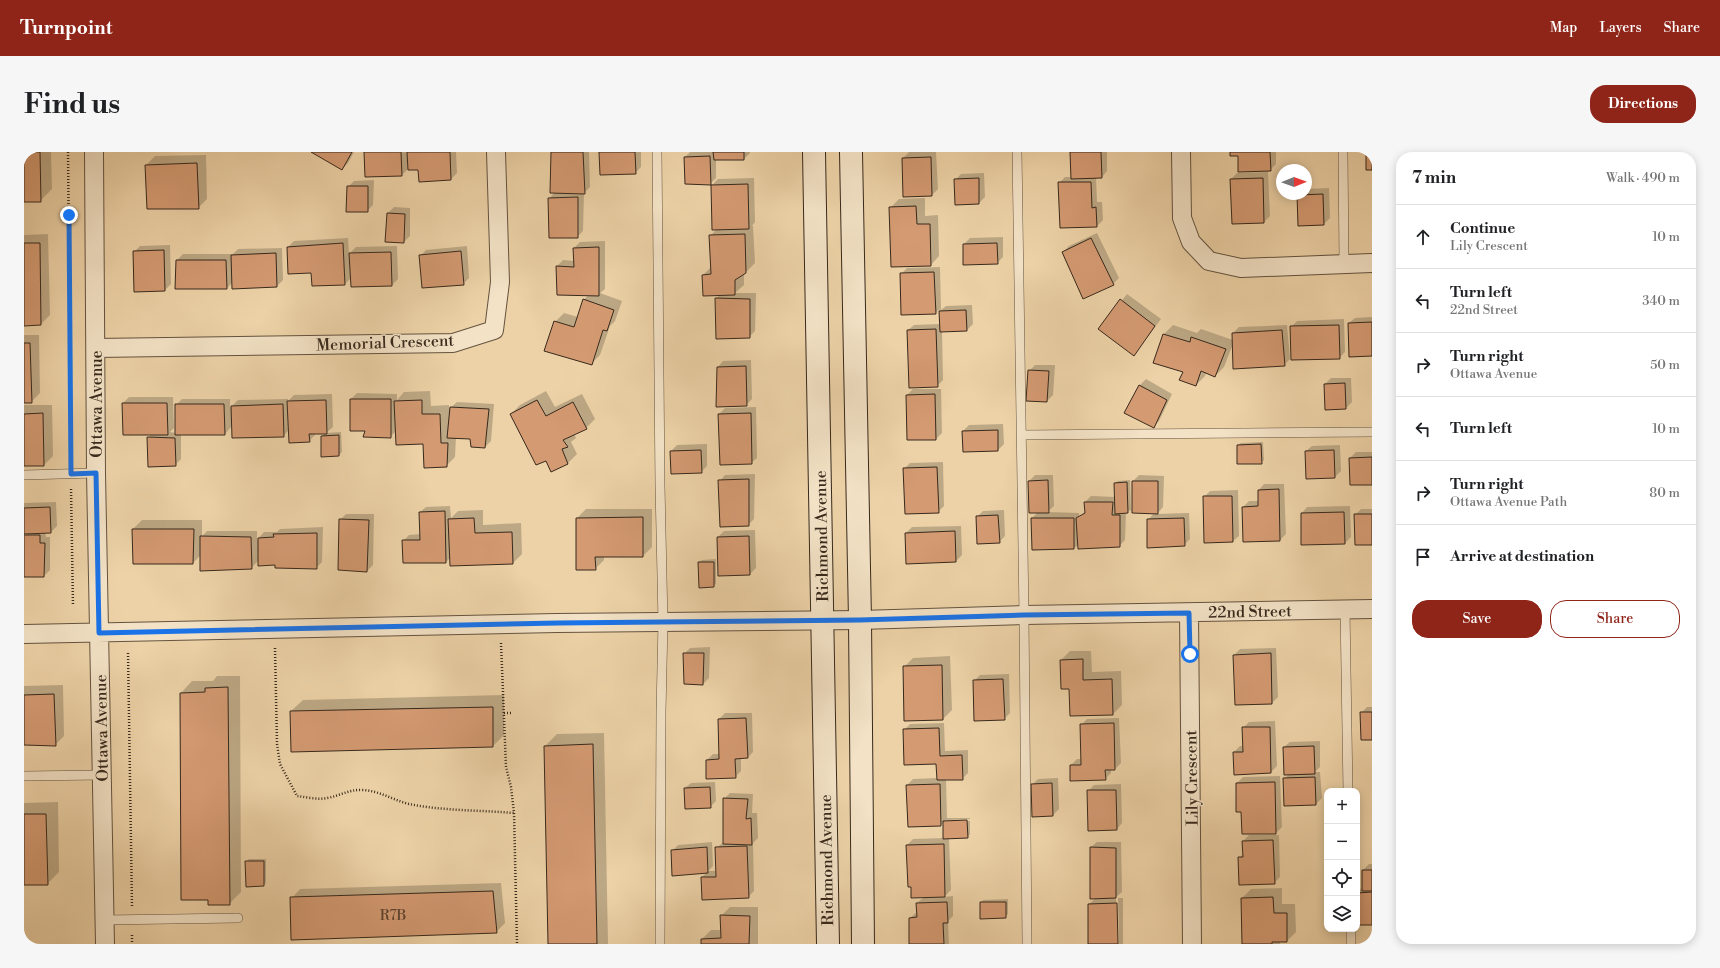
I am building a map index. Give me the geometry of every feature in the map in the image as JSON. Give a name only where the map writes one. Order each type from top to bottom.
[{"type":"main road","name":"Richmond Avenue","points":[[814,152],[828,944]]},
{"type":"main road","points":[[851,152],[860,620],[863,944]]},
{"type":"street","name":"Ottawa Avenue","points":[[94,152],[96,473],[105,944]]},
{"type":"street","name":"Memorial Crescent","points":[[96,348],[453,343],[494,330],[500,282],[496,152]]},
{"type":"street","points":[[1181,152],[1182,218],[1191,242],[1209,261],[1241,268],[1372,263]]},
{"type":"street","name":"22nd Street","points":[[24,634],[275,628],[860,620],[1372,608]]},
{"type":"street","name":"Lily Crescent","points":[[1189,613],[1192,944]]},
{"type":"lane","points":[[657,152],[660,486],[663,622],[660,944]]},
{"type":"lane","points":[[1017,152],[1022,435],[1027,944]]},
{"type":"lane","points":[[1342,152],[1344,264]]},
{"type":"lane","points":[[1022,435],[1372,432]]},
{"type":"lane","points":[[24,475],[96,473]]},
{"type":"lane","points":[[1345,609],[1348,788]]},
{"type":"lane","points":[[24,776],[102,775]]},
{"type":"lane","points":[[105,920],[238,918]]},
{"type":"lane","points":[[1351,932],[1351,944]]},
{"type":"path","points":[[68,152],[73,606]]},
{"type":"path","points":[[500,625],[506,767],[511,787],[514,813],[517,944]]},
{"type":"path","points":[[275,628],[277,744],[280,764],[297,796],[327,798],[352,790],[364,790],[381,793],[407,803],[429,807],[514,813]]},
{"type":"path","points":[[128,653],[132,944]]},
{"type":"path","points":[[504,714],[511,713]]},
{"type":"building","points":[[24,152],[40,152],[41,202],[24,202]]},
{"type":"building","points":[[311,152],[352,152],[342,170]]},
{"type":"building","points":[[364,152],[401,152],[402,176],[365,177]]},
{"type":"building","points":[[407,152],[450,152],[451,180],[419,182],[418,170],[408,170]]},
{"type":"building","points":[[551,152],[583,152],[585,194],[550,193]]},
{"type":"building","points":[[599,152],[635,152],[636,174],[600,175]]},
{"type":"building","points":[[713,152],[744,152],[744,160],[714,160]]},
{"type":"building","points":[[1070,152],[1101,152],[1102,178],[1071,179]]},
{"type":"building","points":[[1230,152],[1270,152],[1271,171],[1238,172],[1238,156],[1230,156]]},
{"type":"building","points":[[1366,152],[1372,152],[1372,170],[1366,170]]},
{"type":"building","points":[[710,156],[711,185],[685,184],[684,157]]},
{"type":"building","points":[[931,157],[932,196],[903,197],[902,158]]},
{"type":"building","points":[[197,163],[199,209],[147,209],[145,165]]},
{"type":"building","points":[[979,178],[979,204],[955,205],[954,179]]},
{"type":"building","points":[[1263,178],[1264,223],[1232,224],[1230,179]]},
{"type":"building","points":[[1058,182],[1091,182],[1092,208],[1096,207],[1097,227],[1060,228]]},
{"type":"building","points":[[748,184],[749,229],[712,230],[711,185]]},
{"type":"building","points":[[347,186],[368,186],[368,212],[346,212]]},
{"type":"building","points":[[1312,194],[1323,194],[1324,225],[1298,226],[1297,200],[1312,200]]},
{"type":"building","points":[[578,197],[578,238],[549,238],[548,198]]},
{"type":"building","points":[[916,206],[917,224],[930,224],[931,266],[891,267],[889,207]]},
{"type":"building","points":[[387,213],[405,214],[404,243],[385,242]]},
{"type":"building","points":[[745,234],[746,273],[735,280],[735,295],[703,296],[702,275],[711,274],[709,235]]},
{"type":"building","points":[[1091,238],[1114,285],[1083,299],[1062,252]]},
{"type":"building","points":[[24,243],[40,243],[41,325],[24,326]]},
{"type":"building","points":[[343,243],[345,285],[312,286],[311,273],[288,274],[287,247]]},
{"type":"building","points":[[997,243],[998,264],[963,265],[963,244]]},
{"type":"building","points":[[599,247],[599,296],[557,295],[556,266],[574,267],[573,248]]},
{"type":"building","points":[[164,250],[165,291],[134,292],[133,251]]},
{"type":"building","points":[[461,251],[464,285],[422,288],[419,255]]},
{"type":"building","points":[[391,252],[392,286],[351,287],[349,253]]},
{"type":"building","points":[[276,253],[277,287],[232,289],[231,255]]},
{"type":"building","points":[[176,260],[226,260],[227,289],[175,289]]},
{"type":"building","points":[[934,272],[936,314],[901,315],[900,273]]},
{"type":"building","points":[[715,298],[750,299],[750,338],[716,339]]},
{"type":"building","points":[[583,299],[614,310],[607,331],[603,330],[592,365],[544,351],[554,321],[574,327]]},
{"type":"building","points":[[1120,299],[1155,326],[1134,356],[1098,329]]},
{"type":"building","points":[[966,310],[967,331],[940,332],[939,311]]},
{"type":"building","points":[[1372,322],[1372,356],[1349,357],[1348,323]]},
{"type":"building","points":[[1339,325],[1340,359],[1291,360],[1290,326]]},
{"type":"building","points":[[936,329],[938,387],[909,388],[907,330]]},
{"type":"building","points":[[1282,330],[1285,366],[1233,369],[1232,333]]},
{"type":"building","points":[[1163,334],[1190,342],[1191,337],[1226,349],[1215,377],[1201,371],[1196,386],[1179,380],[1183,372],[1153,363]]},
{"type":"building","points":[[24,343],[30,343],[32,403],[24,403]]},
{"type":"building","points":[[746,366],[747,406],[716,407],[717,367]]},
{"type":"building","points":[[1028,370],[1049,371],[1047,402],[1026,401]]},
{"type":"building","points":[[1345,383],[1346,409],[1325,410],[1324,384]]},
{"type":"building","points":[[1139,385],[1167,400],[1154,428],[1124,413]]},
{"type":"building","points":[[935,394],[936,440],[907,440],[906,395]]},
{"type":"building","points":[[350,399],[391,399],[391,438],[363,437],[365,431],[350,431]]},
{"type":"building","points":[[326,400],[327,434],[309,434],[310,442],[289,443],[287,401]]},
{"type":"building","points":[[422,400],[422,414],[440,414],[441,443],[448,443],[447,467],[424,468],[423,444],[396,445],[394,401]]},
{"type":"building","points":[[537,400],[546,416],[573,402],[587,429],[563,440],[568,447],[562,449],[568,464],[551,472],[546,461],[536,465],[510,414]]},
{"type":"building","points":[[122,403],[167,403],[168,435],[123,435]]},
{"type":"building","points":[[175,404],[224,404],[225,435],[175,435]]},
{"type":"building","points":[[283,404],[284,437],[232,438],[231,406]]},
{"type":"building","points":[[450,407],[489,409],[485,448],[471,447],[470,439],[447,438]]},
{"type":"building","points":[[43,413],[44,466],[24,466],[24,414]]},
{"type":"building","points":[[751,413],[752,464],[720,465],[718,414]]},
{"type":"building","points":[[998,430],[998,451],[963,452],[962,431]]},
{"type":"building","points":[[339,435],[339,456],[321,457],[321,436]]},
{"type":"building","points":[[147,437],[175,438],[176,466],[148,467]]},
{"type":"building","points":[[1261,444],[1262,464],[1237,464],[1237,445]]},
{"type":"building","points":[[701,450],[702,473],[671,474],[670,451]]},
{"type":"building","points":[[1334,450],[1335,478],[1306,479],[1305,451]]},
{"type":"building","points":[[1372,457],[1372,485],[1350,485],[1349,458]]},
{"type":"building","points":[[937,467],[939,513],[905,514],[903,468]]},
{"type":"building","points":[[749,479],[749,526],[720,527],[718,480]]},
{"type":"building","points":[[1048,480],[1049,513],[1029,513],[1028,481]]},
{"type":"building","points":[[1132,481],[1158,481],[1158,514],[1132,513]]},
{"type":"building","points":[[1127,482],[1128,513],[1115,514],[1114,483]]},
{"type":"building","points":[[1279,489],[1280,541],[1243,542],[1242,507],[1258,506],[1258,490]]},
{"type":"building","points":[[1203,496],[1232,496],[1233,542],[1204,543]]},
{"type":"building","points":[[1084,502],[1113,502],[1112,515],[1120,515],[1120,547],[1078,549],[1076,518],[1085,513]]},
{"type":"building","points":[[50,507],[51,533],[24,534],[24,508]]},
{"type":"building","points":[[445,511],[446,563],[403,563],[402,540],[420,540],[419,512]]},
{"type":"building","points":[[1344,512],[1345,544],[1301,545],[1301,513]]},
{"type":"building","points":[[1354,514],[1372,514],[1372,545],[1355,545]]},
{"type":"building","points":[[998,515],[1000,543],[977,544],[976,516]]},
{"type":"building","points":[[643,517],[643,557],[595,557],[596,570],[576,570],[576,518]]},
{"type":"building","points":[[474,518],[475,533],[512,532],[513,564],[450,566],[448,519]]},
{"type":"building","points":[[1031,518],[1074,518],[1074,549],[1032,550]]},
{"type":"building","points":[[1184,518],[1185,546],[1147,548],[1147,519]]},
{"type":"building","points":[[339,519],[369,520],[367,572],[338,570]]},
{"type":"building","points":[[132,529],[194,529],[193,564],[133,564]]},
{"type":"building","points":[[955,531],[956,562],[906,564],[905,533]]},
{"type":"building","points":[[317,533],[317,569],[275,568],[275,565],[258,566],[258,538],[274,537],[273,534]]},
{"type":"building","points":[[24,535],[40,535],[40,543],[45,543],[44,577],[24,577]]},
{"type":"building","points":[[200,536],[251,537],[252,569],[200,571]]},
{"type":"building","points":[[749,536],[750,575],[718,576],[717,537]]},
{"type":"building","points":[[698,562],[714,562],[714,587],[699,588]]},
{"type":"building","points":[[683,653],[704,653],[703,685],[684,684]]},
{"type":"building","points":[[1271,653],[1272,704],[1235,705],[1233,655]]},
{"type":"building","points":[[1083,659],[1083,680],[1112,679],[1113,715],[1070,716],[1069,689],[1061,689],[1060,660]]},
{"type":"building","points":[[942,665],[943,720],[904,721],[903,666]]},
{"type":"building","points":[[1003,679],[1005,720],[974,721],[973,680]]},
{"type":"building","points":[[228,687],[230,905],[208,905],[208,900],[181,900],[180,693],[205,692],[205,688]]},
{"type":"building","points":[[54,694],[56,746],[24,745],[24,695]]},
{"type":"building","points":[[493,707],[493,747],[291,752],[290,711]]},
{"type":"building","points":[[1360,712],[1372,712],[1372,740],[1361,740]]},
{"type":"building","points":[[746,718],[748,758],[735,759],[736,778],[706,779],[706,760],[719,759],[718,719]]},
{"type":"building","points":[[1114,723],[1115,770],[1105,770],[1106,780],[1070,781],[1070,765],[1081,765],[1080,724]]},
{"type":"building","points":[[1242,727],[1270,727],[1271,773],[1234,775],[1233,752],[1243,752]]},
{"type":"building","points":[[939,728],[940,756],[962,755],[963,780],[937,780],[936,764],[904,765],[903,729]]},
{"type":"building","points":[[593,744],[597,944],[548,944],[544,746]]},
{"type":"building","points":[[1314,746],[1315,774],[1284,775],[1283,747]]},
{"type":"building","points":[[1315,777],[1316,805],[1284,806],[1283,778]]},
{"type":"building","points":[[1275,782],[1276,834],[1242,834],[1241,812],[1236,812],[1236,783]]},
{"type":"building","points":[[1052,783],[1053,816],[1032,817],[1031,784]]},
{"type":"building","points":[[940,784],[941,826],[908,827],[906,785]]},
{"type":"building","points":[[710,787],[711,808],[685,809],[684,788]]},
{"type":"building","points":[[1087,790],[1116,790],[1117,830],[1088,831]]},
{"type":"building","points":[[723,798],[748,799],[746,819],[751,818],[752,845],[723,844]]},
{"type":"building","points":[[24,814],[46,814],[48,885],[24,885]]},
{"type":"building","points":[[967,820],[968,838],[943,839],[943,821]]},
{"type":"building","points":[[1273,840],[1275,884],[1239,885],[1238,857],[1243,857],[1242,841]]},
{"type":"building","points":[[944,844],[945,897],[911,898],[911,887],[908,887],[906,845]]},
{"type":"building","points":[[747,846],[749,898],[702,900],[701,877],[716,877],[715,847]]},
{"type":"building","points":[[707,847],[708,873],[672,876],[671,850]]},
{"type":"building","points":[[1090,847],[1116,848],[1116,898],[1090,899]]},
{"type":"building","points":[[245,861],[264,861],[264,886],[246,887]]},
{"type":"building","points":[[1362,870],[1372,870],[1372,891],[1362,891]]},
{"type":"building","points":[[493,891],[497,933],[291,940],[290,897]]},
{"type":"building","points":[[1372,892],[1372,925],[1360,925],[1360,893]]},
{"type":"building","points":[[1273,897],[1274,913],[1287,913],[1287,942],[1272,942],[1272,944],[1242,944],[1241,898]]},
{"type":"building","points":[[947,902],[948,923],[943,923],[944,944],[909,944],[909,918],[917,917],[916,903]]},
{"type":"building","points":[[980,902],[1006,902],[1006,918],[980,919]]},
{"type":"building","points":[[1117,903],[1118,944],[1088,944],[1088,904]]},
{"type":"building","points":[[720,915],[750,916],[749,944],[701,944],[701,939],[721,938]]},
{"type":"route","points":[[69,215],[71,474],[96,473],[99,633],[275,628],[860,620],[1024,615],[1189,613],[1190,654]]}]
